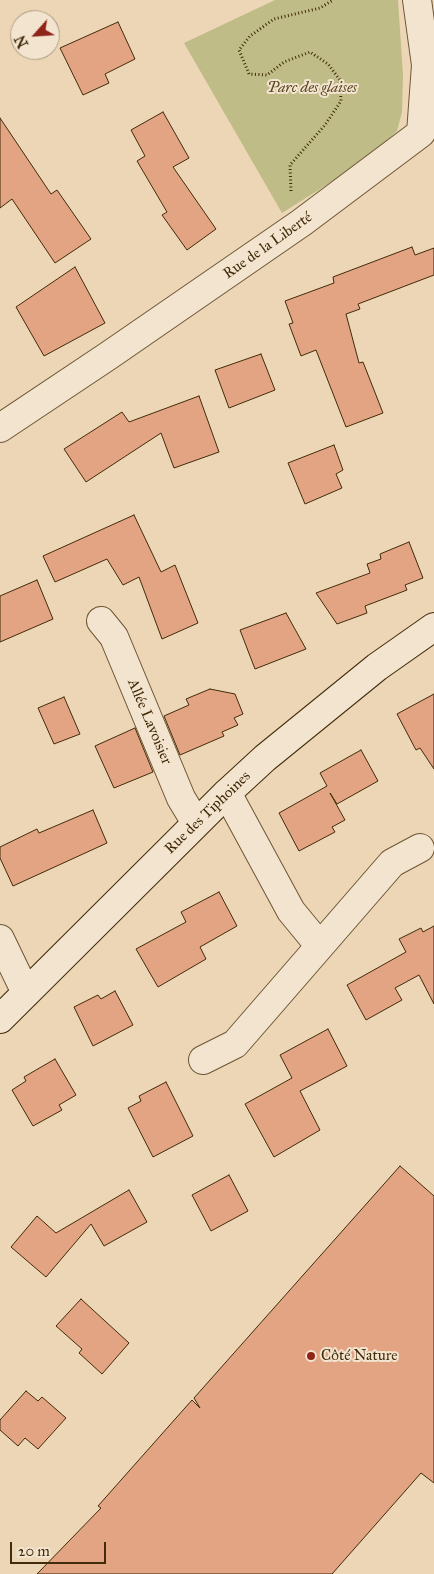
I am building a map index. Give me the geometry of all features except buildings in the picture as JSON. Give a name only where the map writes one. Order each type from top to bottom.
[{"type":"street","name":"Rue de la Liberté","points":[[0,428],[301,223],[420,133],[426,65],[417,0]]},
{"type":"street","name":"Allée Lavoisier","points":[[101,621],[114,637],[181,798],[196,823]]},
{"type":"street","name":"Rue des Tiphoines","points":[[0,1019],[196,823],[265,758],[369,674],[434,627]]},
{"type":"street","points":[[227,793],[291,911],[319,945]]},
{"type":"street","points":[[203,1060],[235,1044],[392,863],[420,848]]},
{"type":"street","points":[[0,939],[26,993]]},
{"type":"path","points":[[301,223],[292,198],[290,165],[325,125],[340,101],[340,80],[328,64],[310,52],[284,62],[267,75],[249,74],[239,50],[250,36],[274,19],[320,8],[333,0]]},
{"type":"green space","name":"Parc des glaises","points":[[275,0],[398,0],[403,75],[402,112],[397,131],[366,160],[282,213],[184,43]]},
{"type":"place","name":"Côté Nature","points":[[311,1356]]}]
